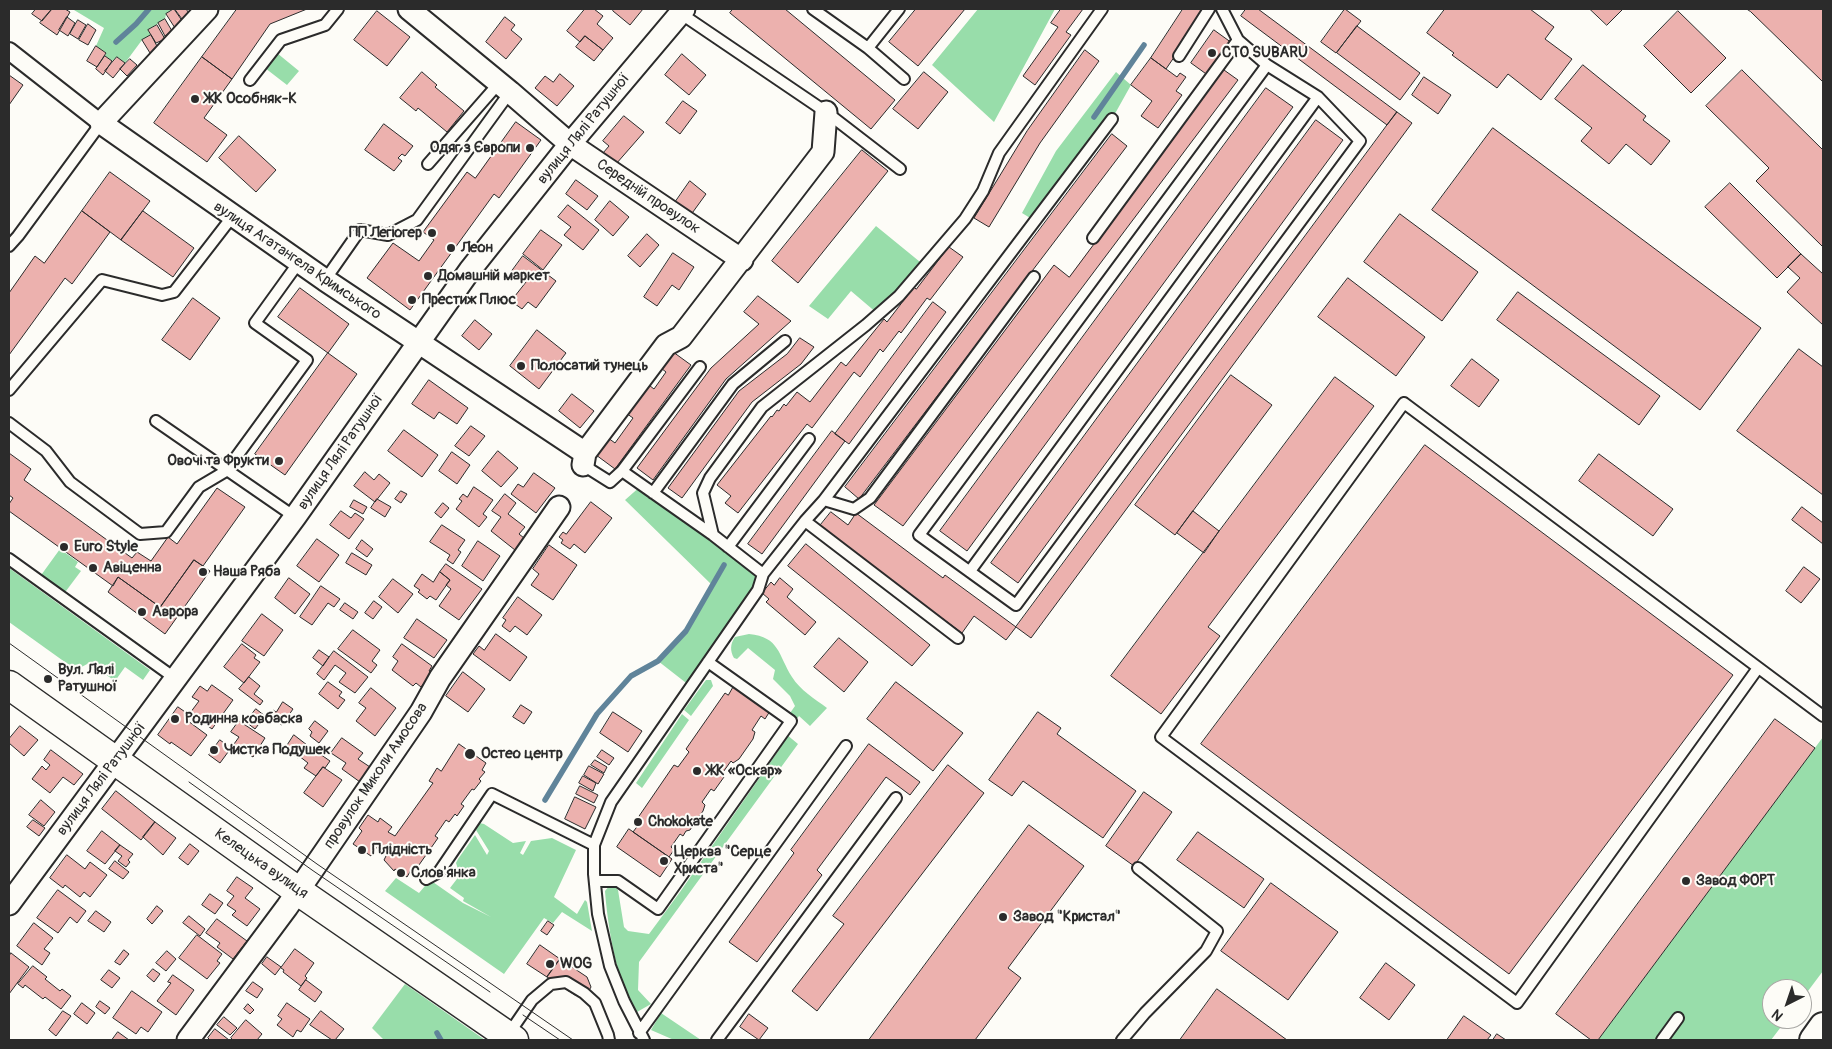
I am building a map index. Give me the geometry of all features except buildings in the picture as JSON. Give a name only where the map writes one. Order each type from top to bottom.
[{"type":"main road","name":"Келецька вулиця","points":[[9,685],[510,1038]]},
{"type":"street","points":[[101,123],[207,9]]},
{"type":"street","name":"Середній провулок","points":[[414,10],[570,144],[742,260]]},
{"type":"street","name":"вулиця Лялі Ратушної","points":[[9,904],[295,517],[470,270],[570,144],[682,11]]},
{"type":"street","name":"вулиця Агатангела Кримського","points":[[9,51],[101,123],[232,217],[418,343],[584,459]]},
{"type":"street","points":[[584,459],[666,345],[681,338],[823,152],[826,112]]},
{"type":"street","name":"провулок Миколи Амосова","points":[[188,1040],[298,890],[421,712],[440,678],[559,507]]},
{"type":"street","points":[[1813,1040],[1823,1026]]},
{"type":"lane","points":[[250,80],[281,40],[325,25],[338,9]]},
{"type":"lane","points":[[814,9],[868,48],[904,79]]},
{"type":"lane","points":[[868,48],[899,9]]},
{"type":"lane","points":[[713,535],[703,493],[710,478],[762,407],[866,325],[899,296],[954,232],[983,191],[999,153],[1102,9]]},
{"type":"lane","points":[[1179,56],[1209,9]]},
{"type":"lane","points":[[1222,9],[1238,40],[1267,65],[1318,97],[1360,141],[1016,605],[919,535],[1267,65]]},
{"type":"lane","points":[[682,11],[826,112],[900,169]]},
{"type":"lane","points":[[1093,238],[1238,40]]},
{"type":"lane","points":[[428,164],[504,87]]},
{"type":"lane","points":[[325,280],[360,230],[388,235],[417,220],[504,87]]},
{"type":"lane","points":[[970,571],[1318,97]]},
{"type":"lane","points":[[846,746],[642,1037],[624,1001],[610,966],[598,914],[594,845],[611,802],[758,590],[763,574],[824,500],[1112,119]]},
{"type":"lane","points":[[9,246],[101,123]]},
{"type":"lane","points":[[9,390],[102,280],[162,294],[174,292],[232,217]]},
{"type":"lane","points":[[9,423],[46,452],[70,482],[140,534],[166,532],[199,486],[226,471],[306,360],[255,323],[299,262]]},
{"type":"lane","points":[[824,500],[854,509],[870,498],[1034,277]]},
{"type":"lane","points":[[653,493],[733,384],[785,341]]},
{"type":"lane","points":[[584,459],[610,482],[622,471],[700,367]]},
{"type":"lane","points":[[1758,668],[1517,1003],[1161,737],[1404,404],[1823,716]]},
{"type":"lane","points":[[156,421],[295,517]]},
{"type":"lane","points":[[728,547],[809,439]]},
{"type":"lane","points":[[622,471],[713,535],[763,574]]},
{"type":"lane","points":[[805,521],[958,638]]},
{"type":"lane","points":[[9,559],[176,679]]},
{"type":"lane","points":[[595,881],[618,881],[658,909],[791,721],[708,662]]},
{"type":"lane","points":[[426,879],[439,872],[492,794],[594,845]]},
{"type":"lane","points":[[717,1040],[896,798]]},
{"type":"lane","points":[[1122,1040],[1145,1013],[1206,951],[1217,931],[1138,868]]},
{"type":"lane","points":[[510,1038],[532,1000],[551,984],[566,982],[584,993],[595,1003],[609,1040]]},
{"type":"lane","points":[[1662,1040],[1678,1018]]},
{"type":"green space","points":[[75,9],[173,9],[166,14],[165,19],[148,30],[151,35],[142,40],[125,63],[117,57],[112,61],[105,56],[106,53],[96,46],[104,28]]},
{"type":"green space","points":[[978,9],[1055,9],[994,122],[932,65]]},
{"type":"green space","points":[[277,53],[299,71],[287,85],[265,68]]},
{"type":"green space","points":[[1116,72],[1131,85],[1112,119],[1035,221],[1022,213],[1056,151]]},
{"type":"green space","points":[[876,226],[925,266],[878,314],[851,291],[828,319],[809,306]]},
{"type":"green space","points":[[642,485],[763,574],[690,686],[658,661],[686,631],[712,585],[625,500]]},
{"type":"green space","points":[[60,549],[78,562],[75,567],[81,571],[63,595],[39,578]]},
{"type":"green space","points":[[9,568],[150,670],[143,680],[125,667],[115,681],[89,663],[76,670],[9,622]]},
{"type":"green space","points":[[749,634],[767,639],[773,643],[795,682],[827,708],[810,726],[799,716],[786,734],[798,744],[639,962],[638,990],[651,1004],[637,1012],[624,988],[614,954],[605,891],[610,885],[614,885],[618,890],[624,927],[628,931],[649,934],[781,747],[776,733],[795,706],[790,696],[773,679],[775,670],[748,648],[737,659],[734,658],[731,648],[733,640],[735,637]]},
{"type":"green space","points":[[706,680],[711,680],[713,686],[691,716],[684,710]]},
{"type":"green space","points":[[682,714],[689,720],[642,788],[636,783]]},
{"type":"green space","points":[[1823,737],[1823,971],[1812,986],[1812,979],[1762,979],[1762,1029],[1779,1029],[1771,1040],[1598,1040]]},
{"type":"green space","points":[[479,823],[484,824],[513,843],[526,841],[520,853],[523,855],[531,841],[552,838],[576,850],[554,897],[577,914],[585,900],[587,902],[592,931],[562,912],[553,923],[544,918],[504,974],[385,891],[396,878],[419,893],[430,880],[463,903],[491,917],[463,901],[464,898],[450,888],[460,875],[456,863],[475,835],[487,855],[489,851],[476,830]]},
{"type":"green space","points":[[405,984],[485,1040],[384,1040],[372,1028]]},
{"type":"green space","points":[[661,1013],[701,1040],[674,1040],[651,1030]]},
{"type":"waterway","points":[[116,42],[149,9]]},
{"type":"waterway","points":[[1094,117],[1144,45]]},
{"type":"waterway","points":[[545,800],[597,714],[631,676],[658,661],[686,631],[724,565]]},
{"type":"waterway","points":[[437,1033],[441,1040]]},
{"type":"tram line","points":[[9,643],[317,864],[573,1040]]},
{"type":"tram line","points":[[189,782],[312,870],[490,992]]},
{"type":"tram line","points":[[523,1015],[560,1040]]},
{"type":"place","name":"СТО SUBARU","points":[[1212,53]]},
{"type":"place","name":"ЖК Особняк-К","points":[[195,99]]},
{"type":"place","name":"Одяг з Європи","points":[[530,148]]},
{"type":"place","name":"ПП Легіогер","points":[[432,233]]},
{"type":"place","name":"Леон","points":[[451,248]]},
{"type":"place","name":"Домашній маркет","points":[[428,276]]},
{"type":"place","name":"Престиж Плюс","points":[[412,300]]},
{"type":"place","name":"Полосатий тунець","points":[[521,366]]},
{"type":"place","name":"Овочі та Фрукти","points":[[279,461]]},
{"type":"place","name":"Euro Style","points":[[64,547]]},
{"type":"place","name":"Авіценна","points":[[93,568]]},
{"type":"place","name":"Наша Ряба","points":[[203,572]]},
{"type":"place","name":"Аврора","points":[[142,612]]},
{"type":"place","name":"Вул. Лялі Ратушної","points":[[48,679]]},
{"type":"place","name":"Родинна ковбаска","points":[[175,719]]},
{"type":"place","name":"Чистка Подушек","points":[[214,750]]},
{"type":"place","name":"Остео центр","points":[[470,754]]},
{"type":"place","name":"ЖК «Оскар»","points":[[697,771]]},
{"type":"place","name":"Chokokate","points":[[638,822]]},
{"type":"place","name":"Плідність","points":[[362,850]]},
{"type":"place","name":"Церква \"Серце Христа\"","points":[[664,861]]},
{"type":"place","name":"Слов'янка","points":[[401,873]]},
{"type":"place","name":"Завод ФОРТ","points":[[1686,881]]},
{"type":"place","name":"Завод \"Кристал\"","points":[[1003,917]]},
{"type":"place","name":"WOG","points":[[550,964]]}]
